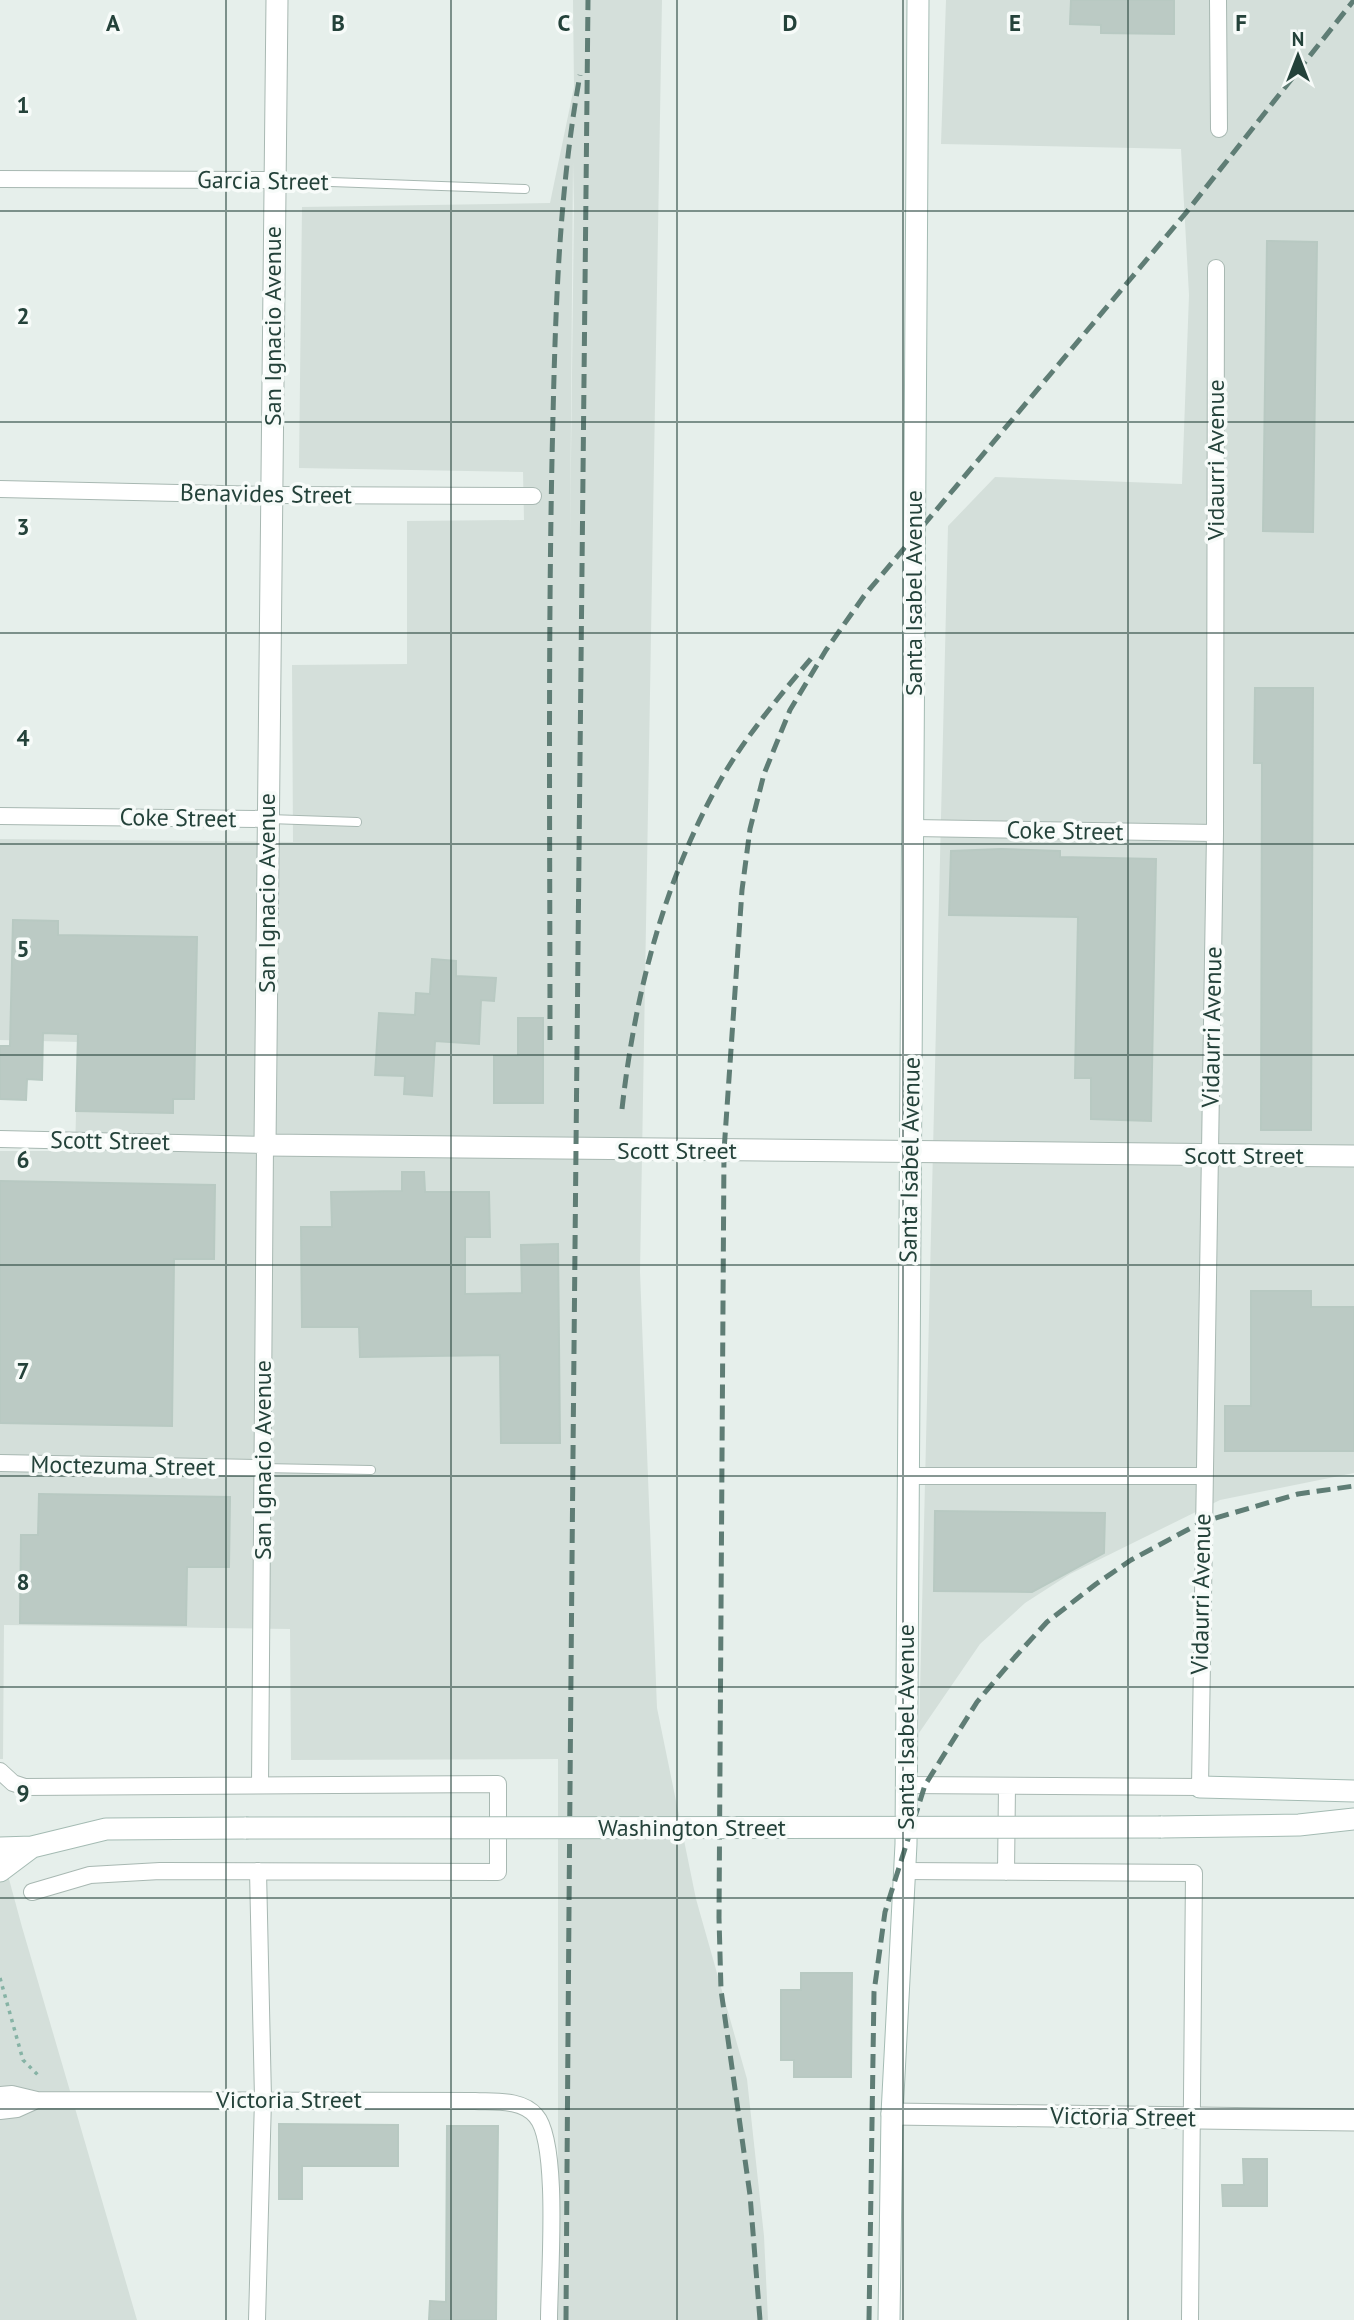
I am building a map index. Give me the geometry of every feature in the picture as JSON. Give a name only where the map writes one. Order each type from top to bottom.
[{"type":"main road","name":"San Ignacio Avenue","points":[[265,1145],[277,0]]},
{"type":"main road","name":"Santa Isabel Avenue","points":[[889,2320],[892,2114],[904,1871],[909,1153],[915,828],[918,0]]},
{"type":"main road","name":"Scott Street","points":[[265,1145],[1354,1156]]},
{"type":"main road","points":[[1200,1787],[1354,1791]]},
{"type":"main road","name":"Washington Street","points":[[32,1847],[106,1829],[1161,1827],[1299,1825],[1354,1819]]},
{"type":"main road","points":[[0,1848],[32,1847]]},
{"type":"main road","points":[[0,1871],[32,1847]]},
{"type":"main road","name":"Victoria Street","points":[[892,2114],[1354,2120]]},
{"type":"street","points":[[1218,0],[1219,129]]},
{"type":"street","name":"Garcia Street","points":[[0,178],[274,180]]},
{"type":"street","name":"Vidaurri Avenue","points":[[1200,1787],[1202,1476],[1215,833],[1216,268]]},
{"type":"street","name":"Benavides Street","points":[[0,489],[272,495],[533,496]]},
{"type":"street","name":"Coke Street","points":[[0,816],[267,819]]},
{"type":"street","name":"Coke Street","points":[[915,828],[1215,833]]},
{"type":"street","name":"Scott Street","points":[[0,1139],[265,1145]]},
{"type":"street","name":"San Ignacio Avenue","points":[[260,1785],[265,1145]]},
{"type":"street","name":"Moctezuma Street","points":[[0,1463],[262,1468]]},
{"type":"street","points":[[908,1476],[1202,1476]]},
{"type":"street","points":[[0,1771],[13,1783],[25,1787],[498,1784],[498,1872],[160,1871],[90,1875],[32,1892]]},
{"type":"street","points":[[905,1785],[1200,1787]]},
{"type":"street","points":[[1006,1872],[1007,1786]]},
{"type":"street","points":[[257,2320],[263,2099],[258,1871]]},
{"type":"street","points":[[904,1871],[1194,1873],[1190,2320]]},
{"type":"street","name":"Victoria Street","points":[[0,2095],[12,2094],[37,2100],[263,2099],[475,2101],[519,2104],[537,2116],[550,2154],[549,2320]]},
{"type":"street","name":"Victoria Street","points":[[0,2111],[17,2109],[37,2100]]},
{"type":"lane","name":"Garcia Street","points":[[274,180],[525,189]]},
{"type":"lane","name":"Coke Street","points":[[267,819],[357,822]]},
{"type":"lane","name":"Moctezuma Street","points":[[262,1468],[371,1470]]},
{"type":"path","points":[[0,1978],[23,2060],[39,2076]]},
{"type":"shaded area","points":[[573,0],[662,0],[640,1272],[657,1708],[696,1899],[747,2079],[764,2236],[768,2320],[558,2320],[558,1759],[291,1760],[290,1629],[4,1625],[3,1759],[0,1759],[0,1151],[75,1151],[78,1042],[0,1040],[0,839],[293,842],[292,665],[407,664],[407,521],[524,520],[523,472],[299,468],[302,207],[550,203],[574,87]],"holes":[[[573,162],[574,206],[570,544]]]},
{"type":"shaded area","points":[[946,0],[1354,0],[1354,1473],[1220,1500],[1070,1574],[1025,1603],[980,1644],[919,1733],[948,526],[995,477],[1182,484],[1189,295],[1181,149],[941,144]]},
{"type":"shaded area","points":[[0,1846],[22,1927],[137,2320],[0,2320]]},
{"type":"building","points":[[1071,0],[1174,0],[1174,34],[1101,33],[1101,25],[1070,24]]},
{"type":"building","points":[[1267,241],[1317,242],[1313,532],[1263,531]]},
{"type":"building","points":[[1255,688],[1313,688],[1311,1130],[1261,1130],[1262,763],[1254,763]]},
{"type":"building","points":[[951,851],[1060,851],[1060,857],[1156,859],[1151,1121],[1091,1119],[1091,1078],[1075,1078],[1078,917],[949,915]]},
{"type":"building","points":[[13,920],[58,921],[58,935],[197,937],[194,1099],[173,1099],[173,1113],[76,1111],[78,1034],[43,1033],[42,1080],[27,1079],[26,1100],[0,1099],[0,1046],[10,1046]]},
{"type":"building","points":[[432,959],[456,961],[456,976],[496,978],[494,1001],[481,1000],[479,1044],[435,1041],[432,1096],[404,1094],[405,1076],[375,1075],[379,1013],[415,1015],[416,993],[430,994]]},
{"type":"building","points":[[518,1018],[543,1018],[543,1103],[494,1103],[494,1056],[518,1056]]},
{"type":"building","points":[[402,1172],[424,1172],[425,1192],[489,1192],[490,1237],[465,1237],[465,1294],[522,1293],[521,1245],[558,1244],[560,1443],[501,1443],[500,1355],[360,1357],[359,1327],[302,1327],[301,1227],[332,1227],[331,1192],[402,1191]]},
{"type":"building","points":[[0,1181],[215,1185],[214,1259],[174,1259],[172,1426],[0,1423]]},
{"type":"building","points":[[1251,1291],[1311,1291],[1311,1307],[1354,1307],[1354,1451],[1225,1451],[1225,1406],[1251,1406]]},
{"type":"building","points":[[39,1494],[230,1497],[229,1567],[187,1567],[186,1625],[20,1623],[21,1535],[38,1535]]},
{"type":"building","points":[[935,1511],[1105,1513],[1104,1553],[1032,1592],[934,1591]]},
{"type":"building","points":[[801,1973],[852,1973],[851,2077],[794,2077],[794,2060],[781,2060],[781,1990],[801,1990]]},
{"type":"building","points":[[279,2124],[398,2125],[398,2166],[302,2166],[302,2199],[279,2199]]},
{"type":"building","points":[[447,2126],[498,2126],[496,2320],[429,2320],[430,2301],[446,2302]]},
{"type":"building","points":[[1243,2159],[1267,2159],[1267,2206],[1223,2206],[1222,2185],[1244,2185]]},
{"type":"railway","points":[[566,2320],[588,0]]},
{"type":"railway","points":[[760,2320],[750,2195],[721,1990],[719,1918],[724,1151],[742,890],[750,829],[764,774],[790,710],[826,650],[864,596],[1185,214],[1354,0]]},
{"type":"railway","points":[[550,1040],[550,604],[554,362],[566,170],[580,75]]},
{"type":"railway","points":[[622,1109],[644,978],[669,894],[685,853],[703,813],[734,758],[814,655]]},
{"type":"railway","points":[[869,2320],[874,1992],[885,1912],[925,1785],[977,1702],[1015,1657],[1047,1622],[1096,1584],[1131,1560],[1202,1522],[1298,1494],[1354,1486]]}]
